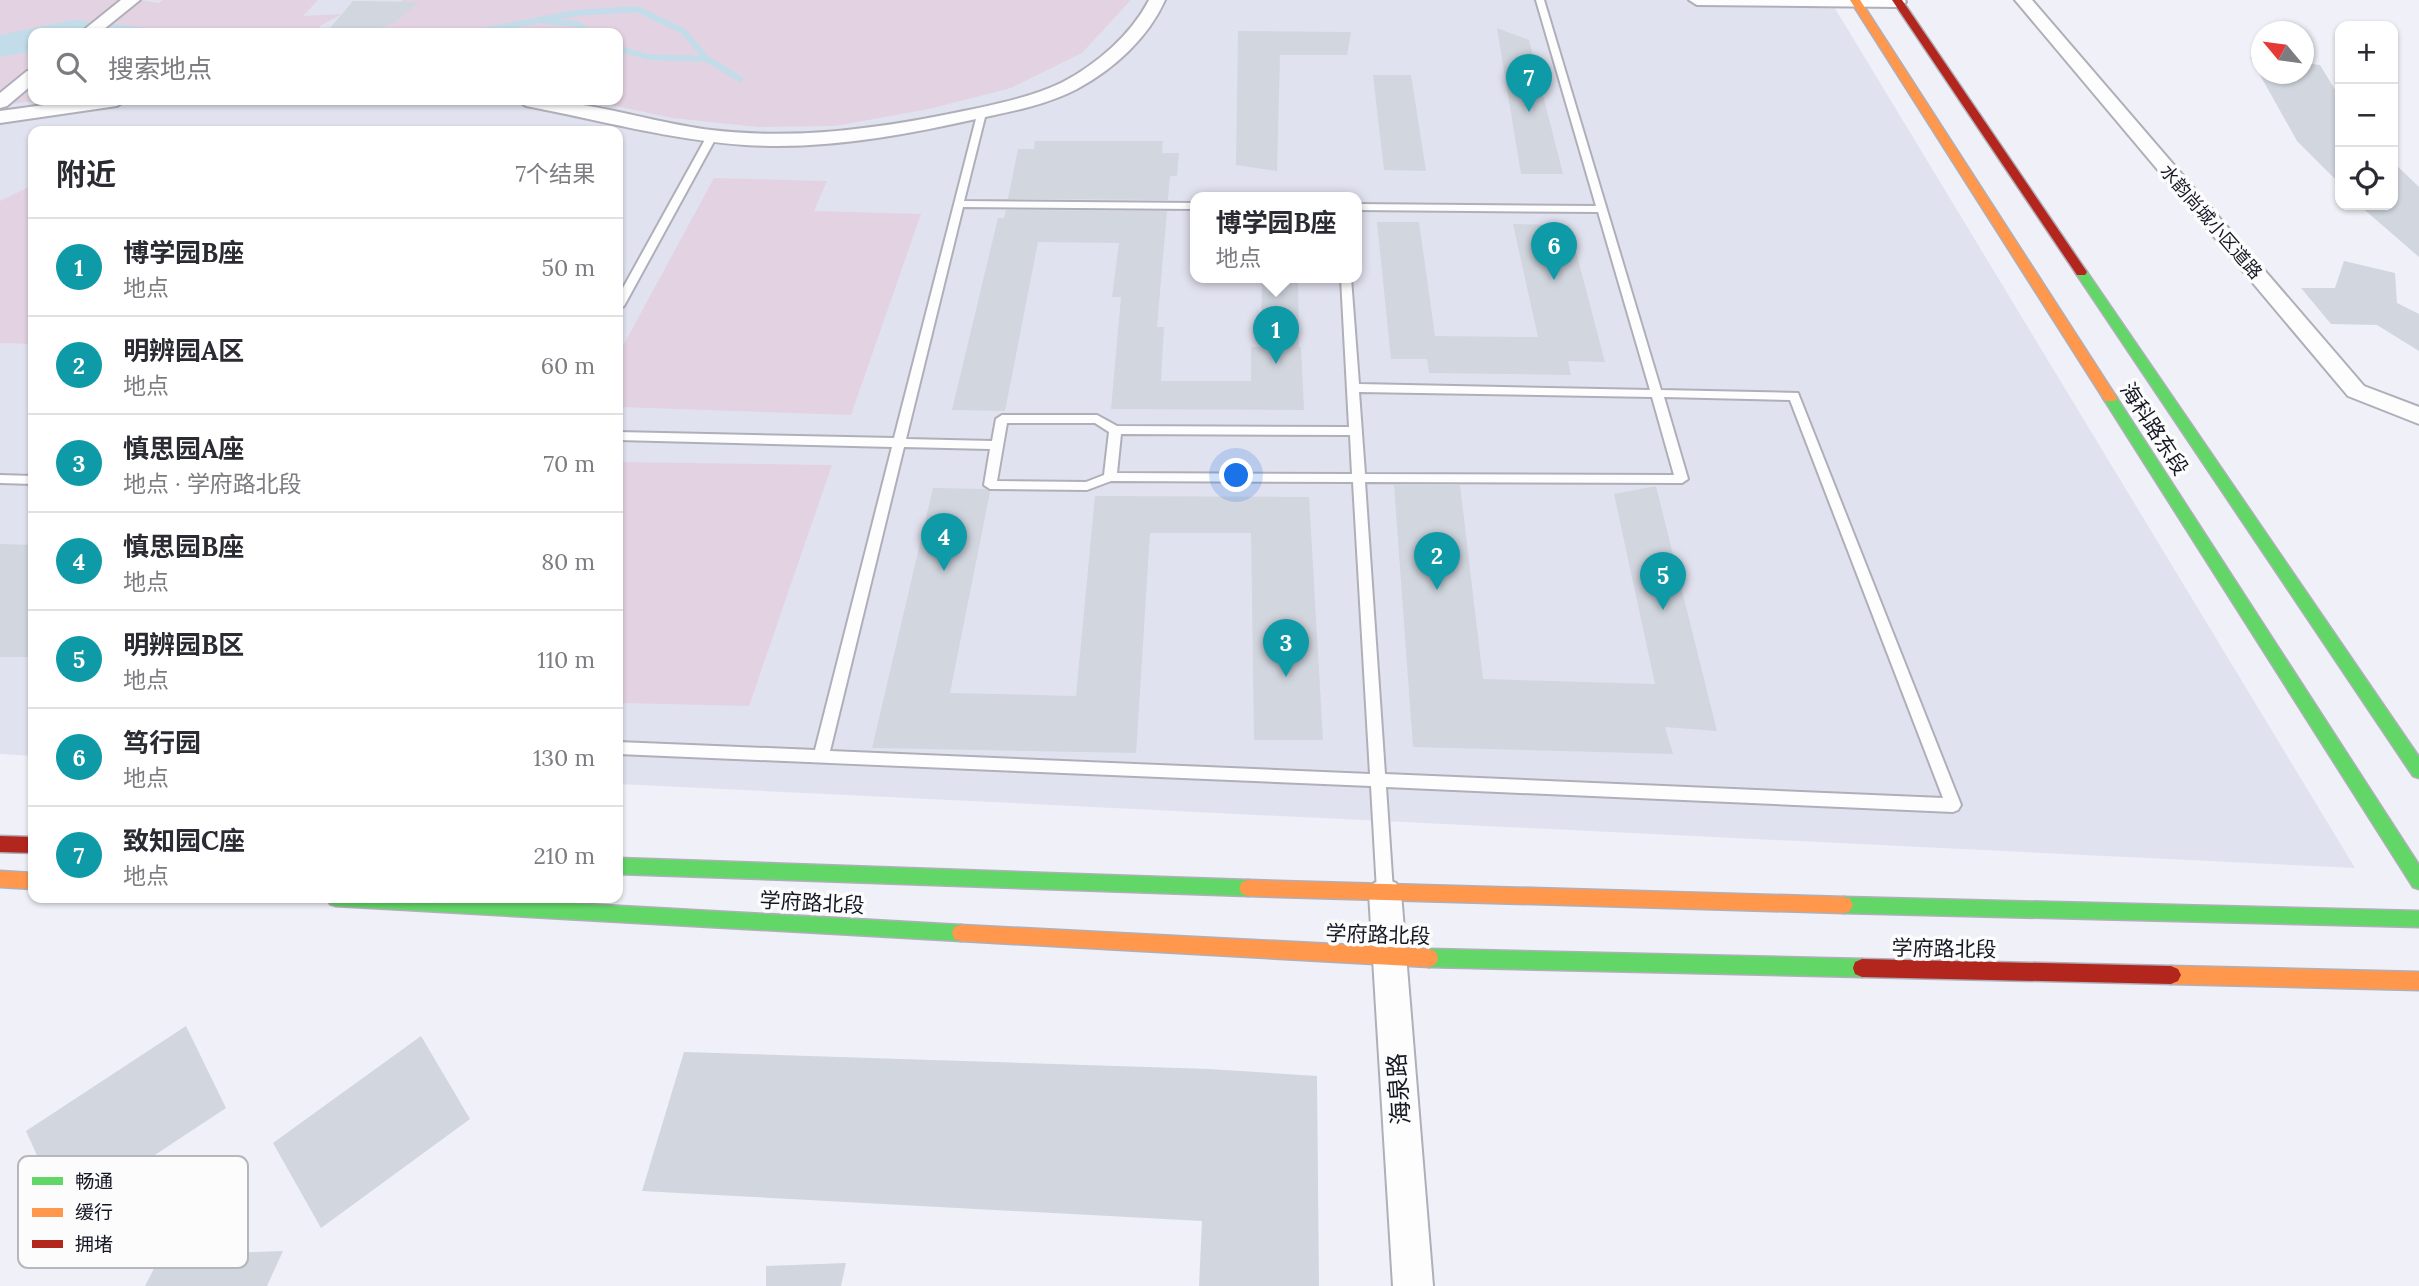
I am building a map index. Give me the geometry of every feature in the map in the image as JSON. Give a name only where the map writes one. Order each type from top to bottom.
[{"type":"main road","name":"海科路东段","points":[[1855,1],[2419,881]]},
{"type":"main road","name":"海科路东段","points":[[1898,1],[2419,771]]},
{"type":"main road","points":[[0,844],[28,845]]},
{"type":"main road","name":"学府路北段","points":[[623,866],[1385,893],[2419,919]]},
{"type":"main road","points":[[0,879],[28,881]]},
{"type":"main road","name":"学府路北段","points":[[425,903],[1389,957],[2419,981]]},
{"type":"street","points":[[552,105],[712,136],[811,138],[879,133],[1021,103],[1080,79],[1125,44],[1151,15],[1157,0]]},
{"type":"street","points":[[1697,0],[1898,1]]},
{"type":"street","name":"水韵尚城小区道路","points":[[2023,0],[2356,391],[2419,416]]},
{"type":"street","points":[[95,28],[125,5]]},
{"type":"street","points":[[0,102],[28,79]]},
{"type":"street","points":[[0,117],[83,105]]},
{"type":"street","name":"海泉路","points":[[1385,893],[1413,1286]]},
{"type":"lane","points":[[1356,431],[1115,430],[1097,419],[1002,419],[990,485],[1087,486],[1110,477],[1682,479],[1540,0]]},
{"type":"lane","points":[[821,757],[981,113]]},
{"type":"lane","points":[[623,297],[712,136]]},
{"type":"lane","points":[[958,204],[1190,206]]},
{"type":"lane","points":[[1362,207],[1601,209]]},
{"type":"lane","points":[[1346,283],[1385,893]]},
{"type":"lane","points":[[623,748],[1953,805],[1794,396],[1353,388]]},
{"type":"lane","points":[[1110,477],[1115,430]]},
{"type":"lane","points":[[623,436],[998,445]]},
{"type":"lane","points":[[0,479],[28,480]]},
{"type":"shaded area","points":[[0,0],[1830,0],[2355,868],[623,784],[623,126],[28,126],[28,756],[0,754]]},
{"type":"shaded area","points":[[0,0],[140,0],[159,3],[163,0],[318,0],[303,16],[342,14],[320,28],[28,28],[28,102],[0,105]]},
{"type":"shaded area","points":[[403,0],[1131,0],[1082,53],[1011,88],[929,109],[835,126],[758,127],[672,118],[611,105],[623,105],[623,28],[378,28],[399,19],[394,7]]},
{"type":"shaded area","points":[[714,178],[827,181],[814,211],[921,214],[851,415],[623,407],[623,346]]},
{"type":"shaded area","points":[[28,187],[28,344],[0,343],[0,201]]},
{"type":"shaded area","points":[[623,462],[832,465],[749,706],[623,703]]},
{"type":"water","points":[[73,20],[149,28],[34,28]]},
{"type":"water","points":[[28,29],[28,52],[0,57],[0,35]]},
{"type":"building","points":[[353,1],[419,2],[394,23],[382,28],[330,28]]},
{"type":"building","points":[[1497,28],[1529,40],[1563,174],[1521,174]]},
{"type":"building","points":[[1238,31],[1351,32],[1347,55],[1280,55],[1277,171],[1236,165]]},
{"type":"building","points":[[2314,64],[2320,65],[2335,90],[2335,179],[2297,141],[2265,84],[2314,84]]},
{"type":"building","points":[[1373,75],[1411,75],[1426,171],[1384,170]]},
{"type":"building","points":[[1035,141],[1163,141],[1162,153],[1179,153],[1177,176],[1170,176],[1168,200],[1008,199],[1018,149],[1034,149]]},
{"type":"building","points":[[2398,167],[2419,187],[2419,257],[2365,210],[2398,210]]},
{"type":"building","points":[[1006,210],[1167,211],[1157,327],[1164,327],[1161,381],[1251,381],[1251,347],[1261,347],[1262,283],[1298,283],[1304,410],[1111,409],[1121,297],[1112,297],[1119,243],[1038,242],[1005,411],[952,410],[998,218],[1004,218]]},
{"type":"building","points":[[1377,222],[1419,222],[1435,336],[1538,337],[1513,224],[1569,225],[1605,362],[1568,361],[1571,375],[1429,373],[1427,359],[1391,359]]},
{"type":"building","points":[[2344,261],[2395,273],[2397,303],[2419,314],[2419,351],[2377,325],[2331,324],[2301,288],[2335,288]]},
{"type":"building","points":[[1394,485],[1460,485],[1483,679],[1655,684],[1614,494],[1656,486],[1717,731],[1665,727],[1673,754],[1413,747]]},
{"type":"building","points":[[933,488],[986,489],[990,492],[950,693],[1076,696],[1095,496],[1309,497],[1323,740],[1254,740],[1251,533],[1150,533],[1136,753],[872,748]]},
{"type":"building","points":[[0,544],[28,545],[28,657],[0,657]]},
{"type":"building","points":[[186,1026],[226,1108],[153,1156],[37,1156],[26,1131]]},
{"type":"building","points":[[421,1036],[470,1119],[321,1228],[273,1143]]},
{"type":"building","points":[[684,1052],[1209,1069],[1317,1076],[1319,1286],[1199,1286],[1202,1221],[642,1191]]},
{"type":"building","points":[[283,1251],[267,1286],[145,1286],[154,1268],[248,1268],[248,1252]]},
{"type":"building","points":[[846,1263],[841,1286],[766,1286],[766,1266]]},
{"type":"waterway","points":[[498,28],[576,13],[637,9],[683,31],[707,59]]},
{"type":"waterway","points":[[544,21],[578,24],[583,28]]},
{"type":"waterway","points":[[623,50],[648,57],[707,59]]},
{"type":"waterway","points":[[707,59],[740,79]]},
{"type":"traffic: fast","points":[[2081,272],[2419,771]]},
{"type":"traffic: fast","points":[[2110,398],[2419,881]]},
{"type":"traffic: fast","points":[[623,866],[1248,888]]},
{"type":"traffic: fast","points":[[425,903],[961,933]]},
{"type":"traffic: fast","points":[[1844,905],[2419,919]]},
{"type":"traffic: fast","points":[[1429,958],[1862,968]]},
{"type":"traffic: slow","points":[[1855,0],[2110,398]]},
{"type":"traffic: slow","points":[[0,879],[28,881]]},
{"type":"traffic: slow","points":[[1248,888],[1844,905]]},
{"type":"traffic: slow","points":[[961,933],[1429,958]]},
{"type":"traffic: slow","points":[[2171,975],[2419,981]]},
{"type":"traffic: jam","points":[[1897,0],[2081,272]]},
{"type":"traffic: jam","points":[[0,844],[28,845]]},
{"type":"traffic: jam","points":[[1862,968],[2171,975]]},
{"type":"place","name":"致知园C座","points":[[1529,112]]},
{"type":"place","name":"笃行园","points":[[1554,280]]},
{"type":"place","name":"博学园B座","points":[[1276,364]]},
{"type":"place","name":"慎思园B座","points":[[944,571]]},
{"type":"place","name":"明辨园A区","points":[[1437,590]]},
{"type":"place","name":"明辨园B区","points":[[1663,610]]},
{"type":"place","name":"慎思园A座","points":[[1286,677]]}]
